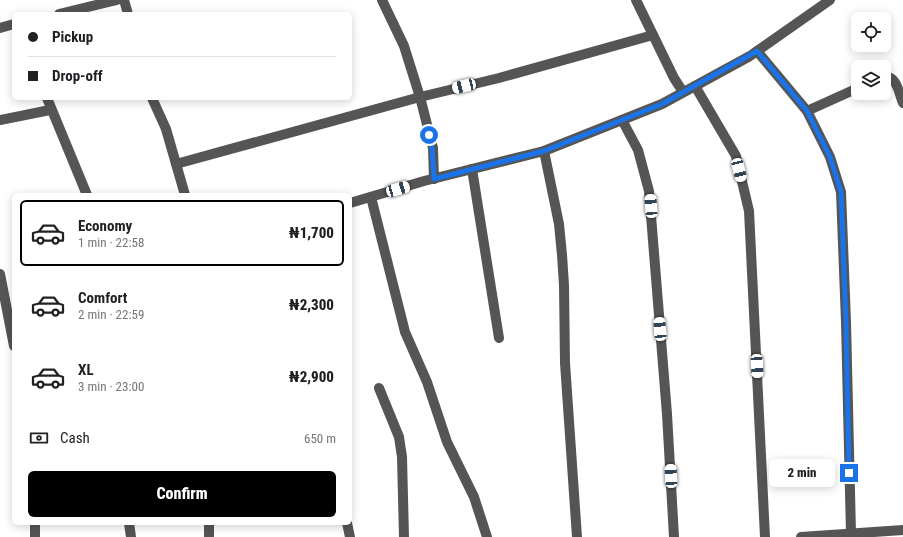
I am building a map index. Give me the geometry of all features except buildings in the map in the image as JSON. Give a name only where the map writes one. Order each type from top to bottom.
[{"type":"street","points":[[67,12],[117,0]]},
{"type":"street","points":[[124,0],[127,12]]},
{"type":"street","points":[[382,0],[404,46],[420,96],[432,148],[434,179]]},
{"type":"street","points":[[636,0],[683,92]]},
{"type":"street","points":[[352,202],[434,179],[544,151],[662,104],[757,51],[824,2]]},
{"type":"street","points":[[0,28],[12,25]]},
{"type":"street","points":[[176,164],[420,96],[499,78],[653,35]]},
{"type":"street","points":[[757,51],[807,111],[830,157],[841,192],[851,534]]},
{"type":"street","points":[[891,78],[895,82],[903,103]]},
{"type":"street","points":[[694,86],[736,156],[750,211],[765,537]]},
{"type":"street","points":[[807,111],[851,91]]},
{"type":"street","points":[[48,100],[50,110],[73,158],[86,193]]},
{"type":"street","points":[[153,100],[166,129],[184,193]]},
{"type":"street","points":[[0,120],[50,110]]},
{"type":"street","points":[[622,120],[638,150],[649,191],[667,414],[674,537]]},
{"type":"street","points":[[544,151],[559,224],[562,255],[565,363],[577,537]]},
{"type":"street","points":[[472,169],[499,338]]},
{"type":"street","points":[[371,197],[405,332],[427,382],[447,442],[474,497],[488,537]]},
{"type":"street","points":[[0,274],[12,336]]},
{"type":"street","points":[[379,388],[399,437],[402,457],[404,537]]},
{"type":"street","points":[[35,525],[36,537]]},
{"type":"street","points":[[129,525],[131,537]]},
{"type":"street","points":[[209,525],[209,537]]},
{"type":"street","points":[[347,525],[350,537]]},
{"type":"street","points":[[801,537],[903,530]]},
{"type":"route","points":[[429,135],[432,148],[434,179],[544,151],[662,104],[757,51],[807,111],[830,157],[841,192],[846,322],[849,473]]}]
